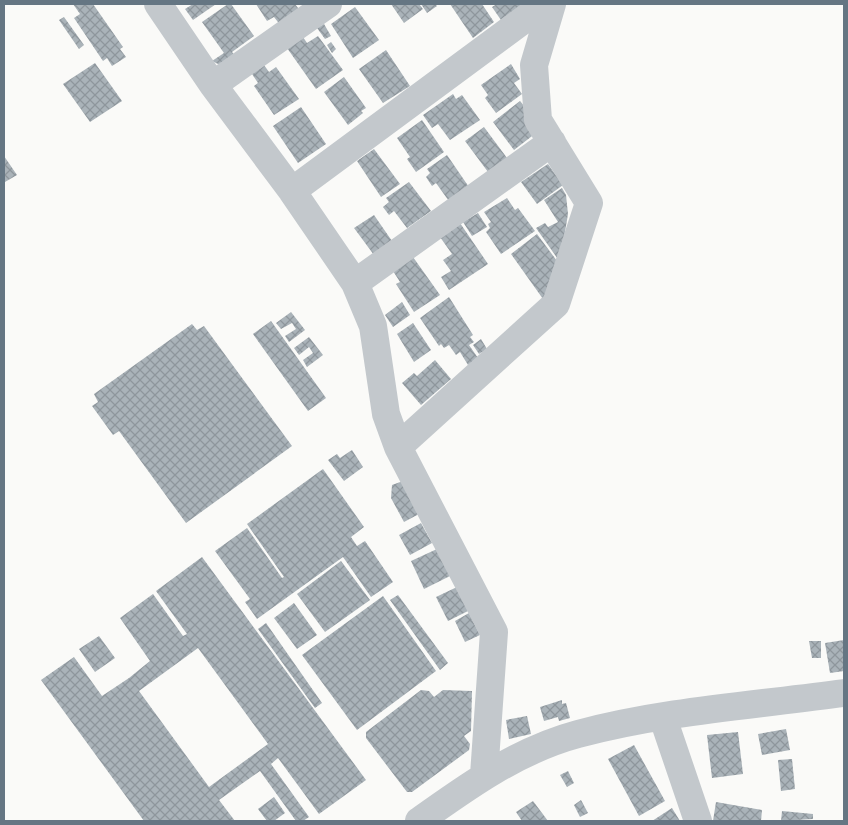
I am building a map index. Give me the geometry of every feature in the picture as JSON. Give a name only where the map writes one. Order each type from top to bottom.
[{"type":"street","points":[[158,4],[214,85],[292,191],[355,283],[373,326],[386,414],[398,448],[494,632],[484,775]]},
{"type":"street","points":[[214,85],[328,4]]},
{"type":"street","points":[[292,191],[544,4]]},
{"type":"street","points":[[398,448],[556,304],[589,203],[538,120],[534,65],[552,4]]},
{"type":"street","points":[[355,283],[552,142]]},
{"type":"street","points":[[419,821],[484,775],[520,757],[577,734],[663,718],[844,694]]},
{"type":"street","points":[[663,718],[698,821]]},
{"type":"building","points":[[73,4],[93,4],[123,47],[120,49],[126,57],[112,66],[107,58],[103,61],[74,18],[80,14]]},
{"type":"building","points":[[193,4],[216,4],[193,20],[185,9]]},
{"type":"building","points":[[228,4],[231,4],[254,36],[232,52],[237,58],[224,67],[212,61],[224,53],[202,22]]},
{"type":"building","points":[[256,4],[295,4],[301,12],[281,26],[274,17],[267,21]]},
{"type":"building","points":[[391,4],[419,4],[423,9],[404,23]]},
{"type":"building","points":[[421,4],[435,4],[437,6],[427,13]]},
{"type":"building","points":[[450,4],[482,4],[494,22],[473,38]]},
{"type":"building","points":[[497,4],[531,4],[503,23],[492,7]]},
{"type":"building","points":[[355,7],[379,40],[353,58],[331,24]]},
{"type":"building","points":[[64,17],[84,45],[79,49],[59,20]]},
{"type":"building","points":[[324,24],[331,36],[325,39],[317,28]]},
{"type":"building","points":[[318,36],[343,70],[316,89],[287,48],[303,37],[307,43]]},
{"type":"building","points":[[331,42],[336,49],[332,53],[327,45]]},
{"type":"building","points":[[386,50],[410,86],[383,103],[359,69]]},
{"type":"building","points":[[95,63],[122,101],[90,122],[63,84]]},
{"type":"building","points":[[511,64],[520,79],[514,83],[522,94],[496,113],[485,98],[488,95],[481,85]]},
{"type":"building","points":[[264,65],[269,72],[276,67],[299,99],[274,115],[254,86],[258,83],[252,74]]},
{"type":"building","points":[[344,77],[366,108],[361,111],[363,113],[348,125],[324,92]]},
{"type":"building","points":[[453,94],[456,99],[462,95],[480,120],[450,140],[438,124],[432,128],[423,115]]},
{"type":"building","points":[[520,101],[530,113],[524,118],[536,133],[514,150],[493,122]]},
{"type":"building","points":[[301,107],[326,144],[298,163],[273,126]]},
{"type":"building","points":[[422,120],[444,152],[416,172],[407,159],[410,157],[397,138]]},
{"type":"building","points":[[484,127],[510,162],[491,176],[465,141]]},
{"type":"building","points":[[374,149],[400,184],[381,197],[357,161]]},
{"type":"building","points":[[447,155],[471,190],[451,204],[436,183],[432,186],[426,177],[430,173],[427,169]]},
{"type":"building","points":[[4,156],[17,175],[5,182],[4,180]]},
{"type":"building","points":[[548,164],[563,185],[537,204],[521,182]]},
{"type":"building","points":[[409,182],[431,211],[407,228],[394,211],[389,215],[383,207],[389,202],[386,198]]},
{"type":"building","points":[[562,188],[566,195],[568,214],[560,262],[536,228],[545,223],[548,227],[558,222],[544,200]]},
{"type":"building","points":[[507,198],[515,210],[518,208],[535,231],[501,254],[486,232],[490,228],[488,224],[491,222],[484,212]]},
{"type":"building","points":[[478,213],[487,227],[472,236],[463,222]]},
{"type":"building","points":[[374,215],[392,241],[374,255],[354,228]]},
{"type":"building","points":[[460,223],[488,264],[449,290],[441,277],[451,271],[443,260],[452,254],[440,237]]},
{"type":"building","points":[[537,234],[560,265],[543,299],[511,254]]},
{"type":"building","points":[[413,257],[440,295],[414,312],[396,284],[400,282],[393,271]]},
{"type":"building","points":[[449,297],[473,335],[470,337],[474,342],[469,345],[478,358],[468,365],[460,352],[456,355],[449,345],[444,348],[441,344],[439,346],[420,318]]},
{"type":"building","points":[[402,302],[410,315],[393,327],[385,315]]},
{"type":"building","points":[[291,312],[305,330],[289,342],[285,336],[296,329],[292,323],[281,329],[276,323]]},
{"type":"building","points":[[271,321],[326,398],[308,411],[253,334]]},
{"type":"building","points":[[413,323],[431,350],[414,362],[397,334]]},
{"type":"building","points":[[192,324],[197,330],[204,326],[292,446],[186,523],[119,431],[113,435],[92,406],[98,402],[94,394]]},
{"type":"building","points":[[309,337],[323,355],[307,367],[303,360],[313,353],[309,347],[299,355],[294,348]]},
{"type":"building","points":[[481,339],[487,349],[479,354],[473,345]]},
{"type":"building","points":[[435,360],[451,379],[421,405],[402,383],[414,373],[417,376]]},
{"type":"building","points":[[352,450],[363,467],[344,481],[328,460],[337,454],[340,458]]},
{"type":"building","points":[[323,469],[364,527],[351,537],[357,546],[365,541],[393,582],[371,597],[343,557],[257,619],[245,602],[250,599],[215,551],[247,528],[282,578],[284,577],[247,524]]},
{"type":"building","points":[[403,481],[419,514],[404,522],[391,498],[392,485]]},
{"type":"building","points":[[421,523],[432,543],[410,555],[399,535]]},
{"type":"building","points":[[437,549],[450,576],[424,589],[411,561]]},
{"type":"building","points":[[202,557],[366,780],[319,814],[278,758],[271,764],[309,817],[303,821],[296,821],[260,771],[219,800],[235,821],[144,821],[41,680],[74,657],[102,696],[129,678],[150,661],[120,618],[153,594],[183,636],[187,634],[156,591]],"holes":[[[198,648],[268,744],[209,787],[139,691]]]},
{"type":"building","points":[[341,561],[370,600],[325,632],[297,594]]},
{"type":"building","points":[[457,587],[468,611],[448,621],[436,597]]},
{"type":"building","points":[[398,595],[448,663],[440,670],[390,600]]},
{"type":"building","points":[[383,596],[436,671],[357,730],[302,655]]},
{"type":"building","points":[[294,603],[317,635],[297,649],[274,618]]},
{"type":"building","points":[[469,613],[480,635],[465,642],[455,621]]},
{"type":"building","points":[[266,623],[322,703],[315,708],[258,629]]},
{"type":"building","points":[[99,636],[115,658],[95,672],[79,649]]},
{"type":"building","points":[[844,640],[844,671],[830,673],[825,643]]},
{"type":"building","points":[[809,641],[821,641],[821,658],[812,658]]},
{"type":"building","points":[[421,690],[429,691],[434,697],[443,690],[472,691],[471,731],[464,736],[470,744],[469,750],[412,792],[407,792],[366,738],[366,732]]},
{"type":"building","points":[[562,700],[562,704],[566,703],[570,718],[559,721],[558,717],[544,721],[540,707]]},
{"type":"building","points":[[527,716],[531,734],[509,739],[506,720]]},
{"type":"building","points":[[786,729],[790,750],[762,755],[758,734]]},
{"type":"building","points":[[738,732],[743,774],[712,778],[707,735]]},
{"type":"building","points":[[634,745],[665,801],[639,816],[608,759]]},
{"type":"building","points":[[792,759],[795,789],[781,791],[778,760]]},
{"type":"building","points":[[568,771],[574,783],[567,787],[560,775]]},
{"type":"building","points":[[274,797],[285,813],[274,821],[267,821],[258,809]]},
{"type":"building","points":[[581,800],[588,813],[580,817],[574,805]]},
{"type":"building","points":[[533,801],[548,821],[522,821],[516,812]]},
{"type":"building","points":[[716,802],[762,810],[761,821],[713,821]]},
{"type":"building","points":[[672,808],[680,821],[652,821]]},
{"type":"building","points":[[782,811],[813,814],[813,819],[781,821]]}]
